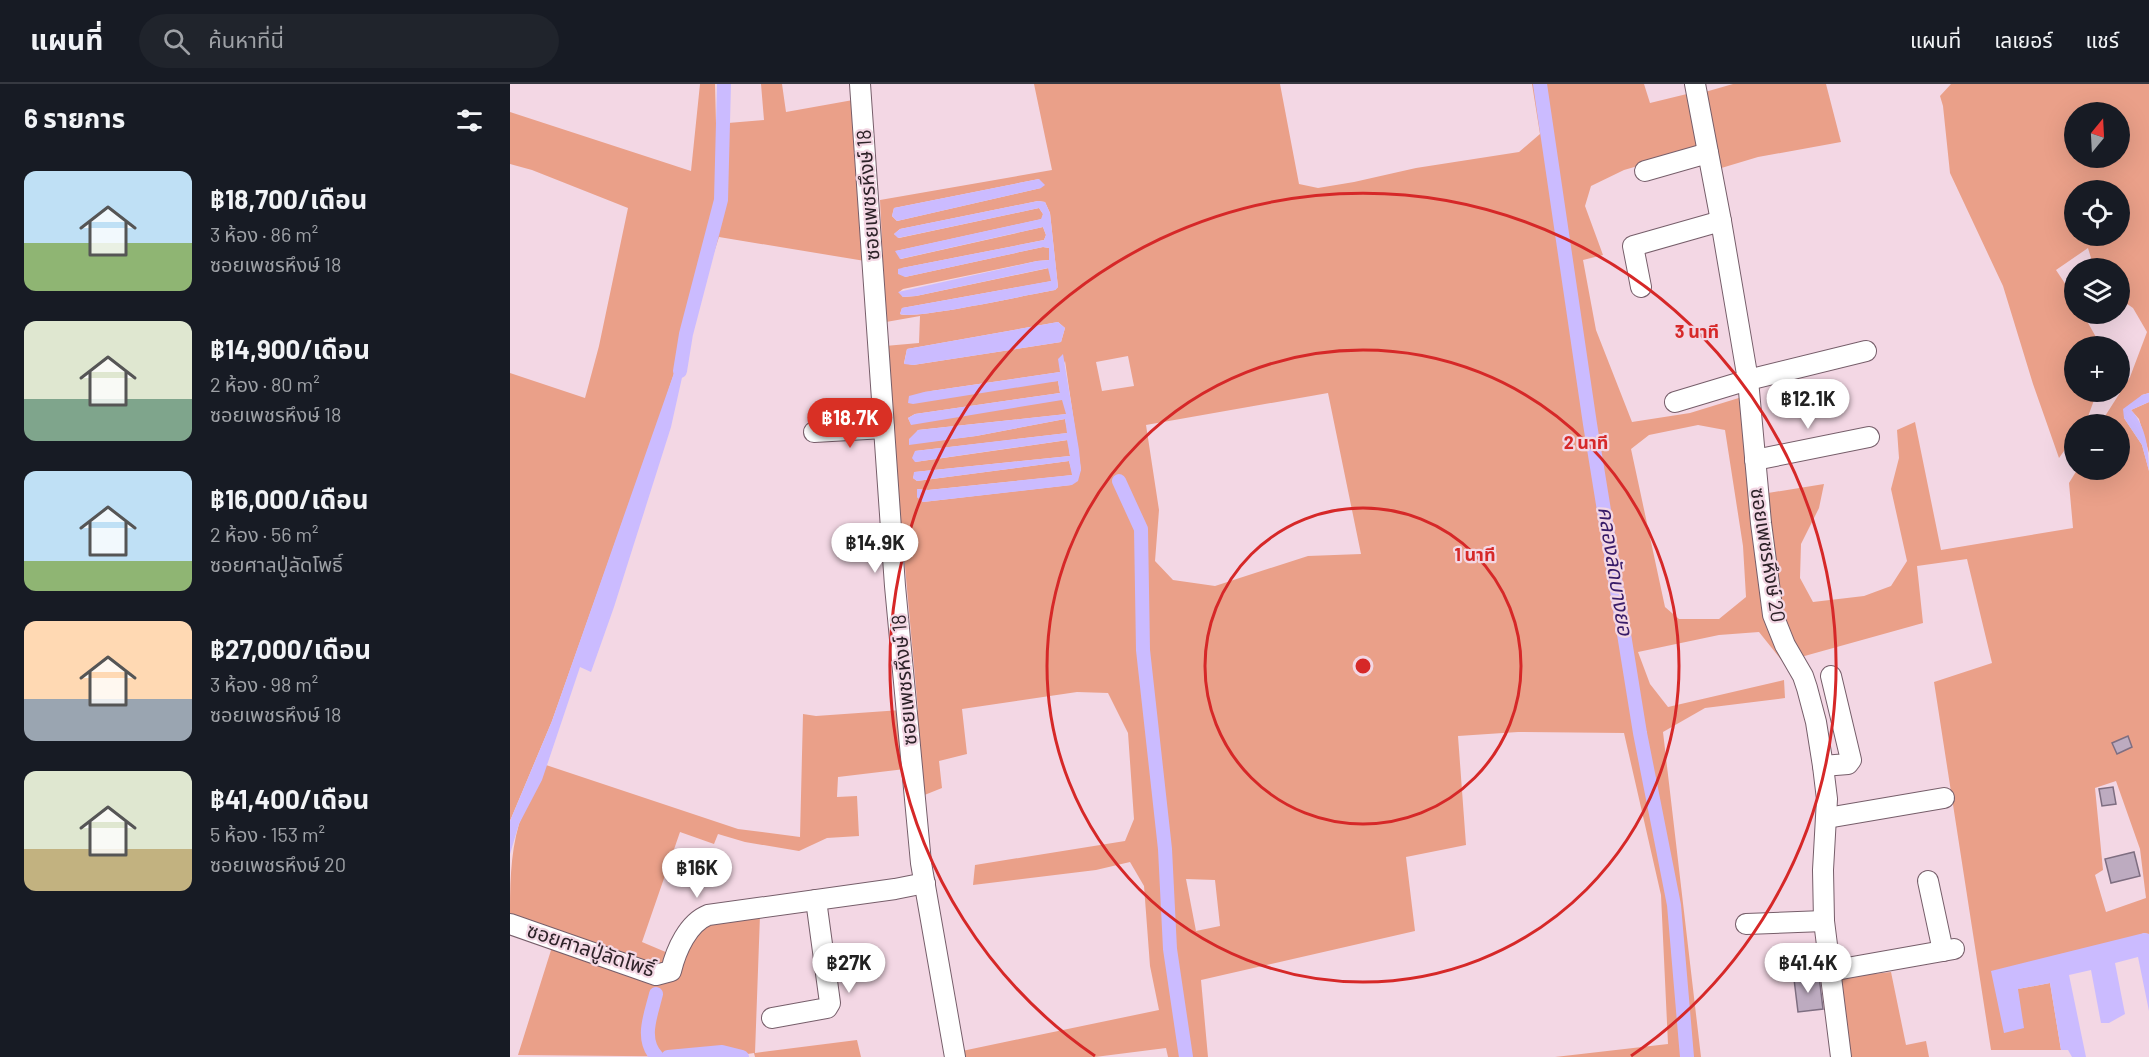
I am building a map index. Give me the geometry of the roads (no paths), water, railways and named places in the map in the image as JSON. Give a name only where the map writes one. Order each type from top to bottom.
[{"type":"street","name":"ซอยเพชรหึงษ์ 18","points":[[860,84],[895,586],[925,883],[955,1057]]},
{"type":"street","name":"ซอยเพชรหึงษ์ 20","points":[[1695,84],[1748,380],[1773,615],[1785,645],[1803,676],[1823,766],[1827,799],[1823,870],[1824,921],[1841,1057]]},
{"type":"street","points":[[1645,171],[1708,153]]},
{"type":"street","points":[[1641,287],[1634,246],[1721,221]]},
{"type":"street","points":[[1676,402],[1748,380],[1866,351]]},
{"type":"street","points":[[814,432],[884,429]]},
{"type":"street","points":[[1755,460],[1869,437]]},
{"type":"street","points":[[1823,766],[1848,764],[1851,760],[1831,676]]},
{"type":"street","points":[[1811,704],[1837,702]]},
{"type":"street","points":[[1827,818],[1944,798]]},
{"type":"street","points":[[1830,971],[1948,950],[1928,880]]},
{"type":"street","name":"ซอยศาลปู่ลัดโพธิ์","points":[[510,924],[656,975],[671,971],[675,957],[697,919],[708,915],[925,883]]},
{"type":"street","points":[[772,1018],[827,1008],[830,1003],[816,900]]},
{"type":"street","points":[[1746,924],[1824,921]]},
{"type":"waterway","points":[[680,371],[686,334],[721,200],[724,84]]},
{"type":"waterway","name":"คลองลัดบางยอ","points":[[1540,84],[1590,424],[1640,733],[1674,905],[1687,1057]]},
{"type":"waterway","points":[[1119,481],[1141,529],[1143,650],[1165,849],[1170,949],[1186,1057]]},
{"type":"waterway","points":[[656,994],[648,1035],[649,1043],[657,1057]]},
{"type":"waterway","points":[[668,1057],[722,1052],[742,1057]]}]
